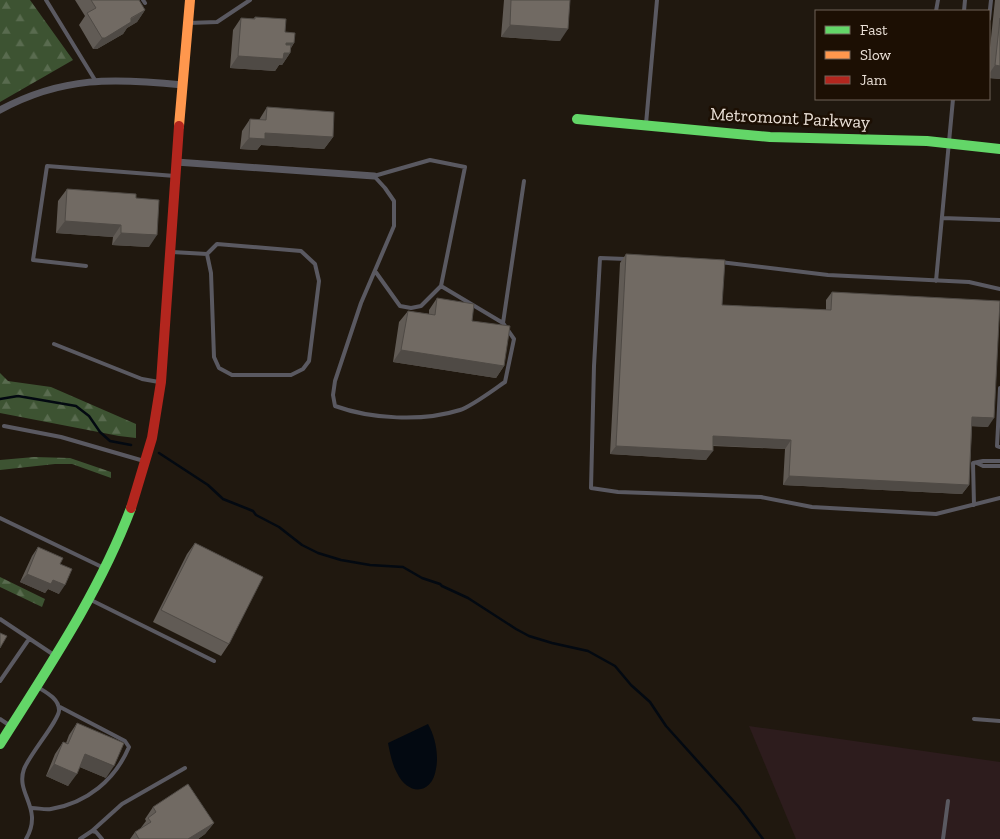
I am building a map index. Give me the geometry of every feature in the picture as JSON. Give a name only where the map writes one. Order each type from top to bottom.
[{"type":"street","points":[[0,744],[89,599],[120,535],[146,462],[158,413],[161,382],[176,162],[190,0]]},
{"type":"street","points":[[0,110],[23,98],[54,87],[96,80],[144,81],[183,85]]},
{"type":"street","name":"Metromont Parkway","points":[[578,119],[770,137],[949,142],[1000,148]]},
{"type":"street","points":[[176,162],[374,176]]},
{"type":"lane","points":[[46,0],[96,80]]},
{"type":"lane","points":[[188,23],[217,22],[250,0]]},
{"type":"lane","points":[[646,124],[657,0]]},
{"type":"lane","points":[[936,281],[953,100]]},
{"type":"lane","points":[[375,271],[400,306],[411,308],[421,306],[441,286],[465,167],[430,160],[374,176],[394,200],[394,226],[361,303],[335,381],[333,395],[335,406],[354,413],[418,418],[461,410],[505,382],[514,339],[503,324],[441,286]]},
{"type":"lane","points":[[86,266],[32,260],[47,166],[175,176]]},
{"type":"lane","points":[[503,324],[524,181]]},
{"type":"lane","points":[[942,218],[1000,220]]},
{"type":"lane","points":[[170,252],[207,254],[217,244],[301,251],[315,264],[319,281],[309,361],[303,370],[291,375],[232,375],[219,368],[214,357],[212,273],[207,254]]},
{"type":"lane","points":[[629,259],[600,258],[594,366],[591,488],[618,492],[761,497],[812,507],[936,514],[1000,498]]},
{"type":"lane","points":[[717,262],[828,275],[969,282],[1000,289]]},
{"type":"lane","points":[[54,344],[142,379],[161,382]]},
{"type":"lane","points":[[1000,388],[998,446],[1000,447]]},
{"type":"lane","points":[[4,426],[61,436],[146,462]]},
{"type":"lane","points":[[974,505],[973,463],[1000,461]]},
{"type":"lane","points":[[977,463],[983,466],[1000,466]]},
{"type":"lane","points":[[0,518],[104,568]]},
{"type":"lane","points":[[89,599],[214,661]]},
{"type":"lane","points":[[0,619],[55,656]]},
{"type":"lane","points":[[0,681],[29,639]]},
{"type":"lane","points":[[32,808],[50,810],[82,800],[102,786],[115,772],[129,747],[125,741],[60,707],[53,697],[36,686]]},
{"type":"lane","points":[[26,839],[30,832],[32,808],[25,794],[24,770],[59,713],[60,707]]},
{"type":"lane","points":[[0,719],[11,726]]},
{"type":"lane","points":[[974,719],[1000,721]]},
{"type":"lane","points":[[80,839],[92,831],[122,804],[185,768]]},
{"type":"lane","points":[[943,839],[948,801]]},
{"type":"lane","points":[[92,831],[96,832],[102,839]]},
{"type":"shaded area","points":[[428,724],[436,745],[437,757],[434,778],[425,788],[413,789],[407,786],[397,773],[392,762],[388,743]]},
{"type":"shaded area","points":[[749,726],[1000,762],[1000,839],[796,839]]},
{"type":"green space","points":[[0,0],[30,0],[73,60],[0,102]]},
{"type":"green space","points":[[0,373],[8,381],[51,387],[136,424],[136,438],[0,413]]},
{"type":"green space","points":[[34,457],[70,458],[111,472],[111,478],[72,464],[0,470],[0,460]]},
{"type":"green space","points":[[0,577],[45,599],[42,607],[0,587]]},
{"type":"building","points":[[91,0],[139,0],[145,10],[131,18],[131,22],[102,38],[87,13],[96,8]]},
{"type":"building","points":[[511,0],[570,0],[568,29],[510,25]]},
{"type":"building","points":[[255,17],[286,19],[285,32],[295,33],[294,43],[286,43],[286,45],[291,45],[290,53],[284,53],[283,59],[238,56],[241,18],[255,19]]},
{"type":"building","points":[[1000,18],[1000,66],[995,65]]},
{"type":"building","points":[[267,107],[334,112],[333,137],[265,133],[265,139],[249,138],[250,119],[266,120]]},
{"type":"building","points":[[67,189],[136,194],[136,198],[159,200],[157,235],[121,233],[121,225],[65,221]]},
{"type":"building","points":[[626,254],[725,260],[722,305],[831,310],[832,292],[1000,301],[994,418],[972,417],[969,485],[789,476],[791,440],[713,436],[713,451],[616,446]]},
{"type":"building","points":[[437,298],[474,304],[472,321],[510,326],[504,366],[401,350],[408,311],[435,315]]},
{"type":"building","points":[[195,543],[263,577],[229,644],[161,610]]},
{"type":"building","points":[[38,547],[63,558],[60,564],[72,569],[65,585],[53,580],[51,584],[27,574]]},
{"type":"building","points":[[0,633],[7,636],[0,648]]},
{"type":"building","points":[[77,723],[124,743],[114,766],[85,754],[77,774],[54,764],[63,742],[68,744]]},
{"type":"building","points":[[188,784],[214,823],[188,839],[139,839],[135,832],[151,822],[148,818],[156,812],[153,807]]},
{"type":"waterway","points":[[0,399],[18,396],[76,406],[89,416],[100,432],[110,441],[131,445]]},
{"type":"waterway","points":[[159,453],[208,485],[223,499],[253,511],[256,515],[279,527],[302,545],[318,553],[341,560],[370,565],[403,567],[422,578],[440,584],[468,598],[529,636],[588,651],[615,666],[631,685],[650,702],[666,726],[738,806],[763,839]]},
{"type":"traffic: fast","points":[[577,119],[770,137],[927,141],[1000,149]]},
{"type":"traffic: fast","points":[[0,744],[72,629],[104,570],[131,508]]},
{"type":"traffic: slow","points":[[179,126],[190,0]]},
{"type":"traffic: jam","points":[[131,508],[152,438],[161,382],[179,126]]}]
